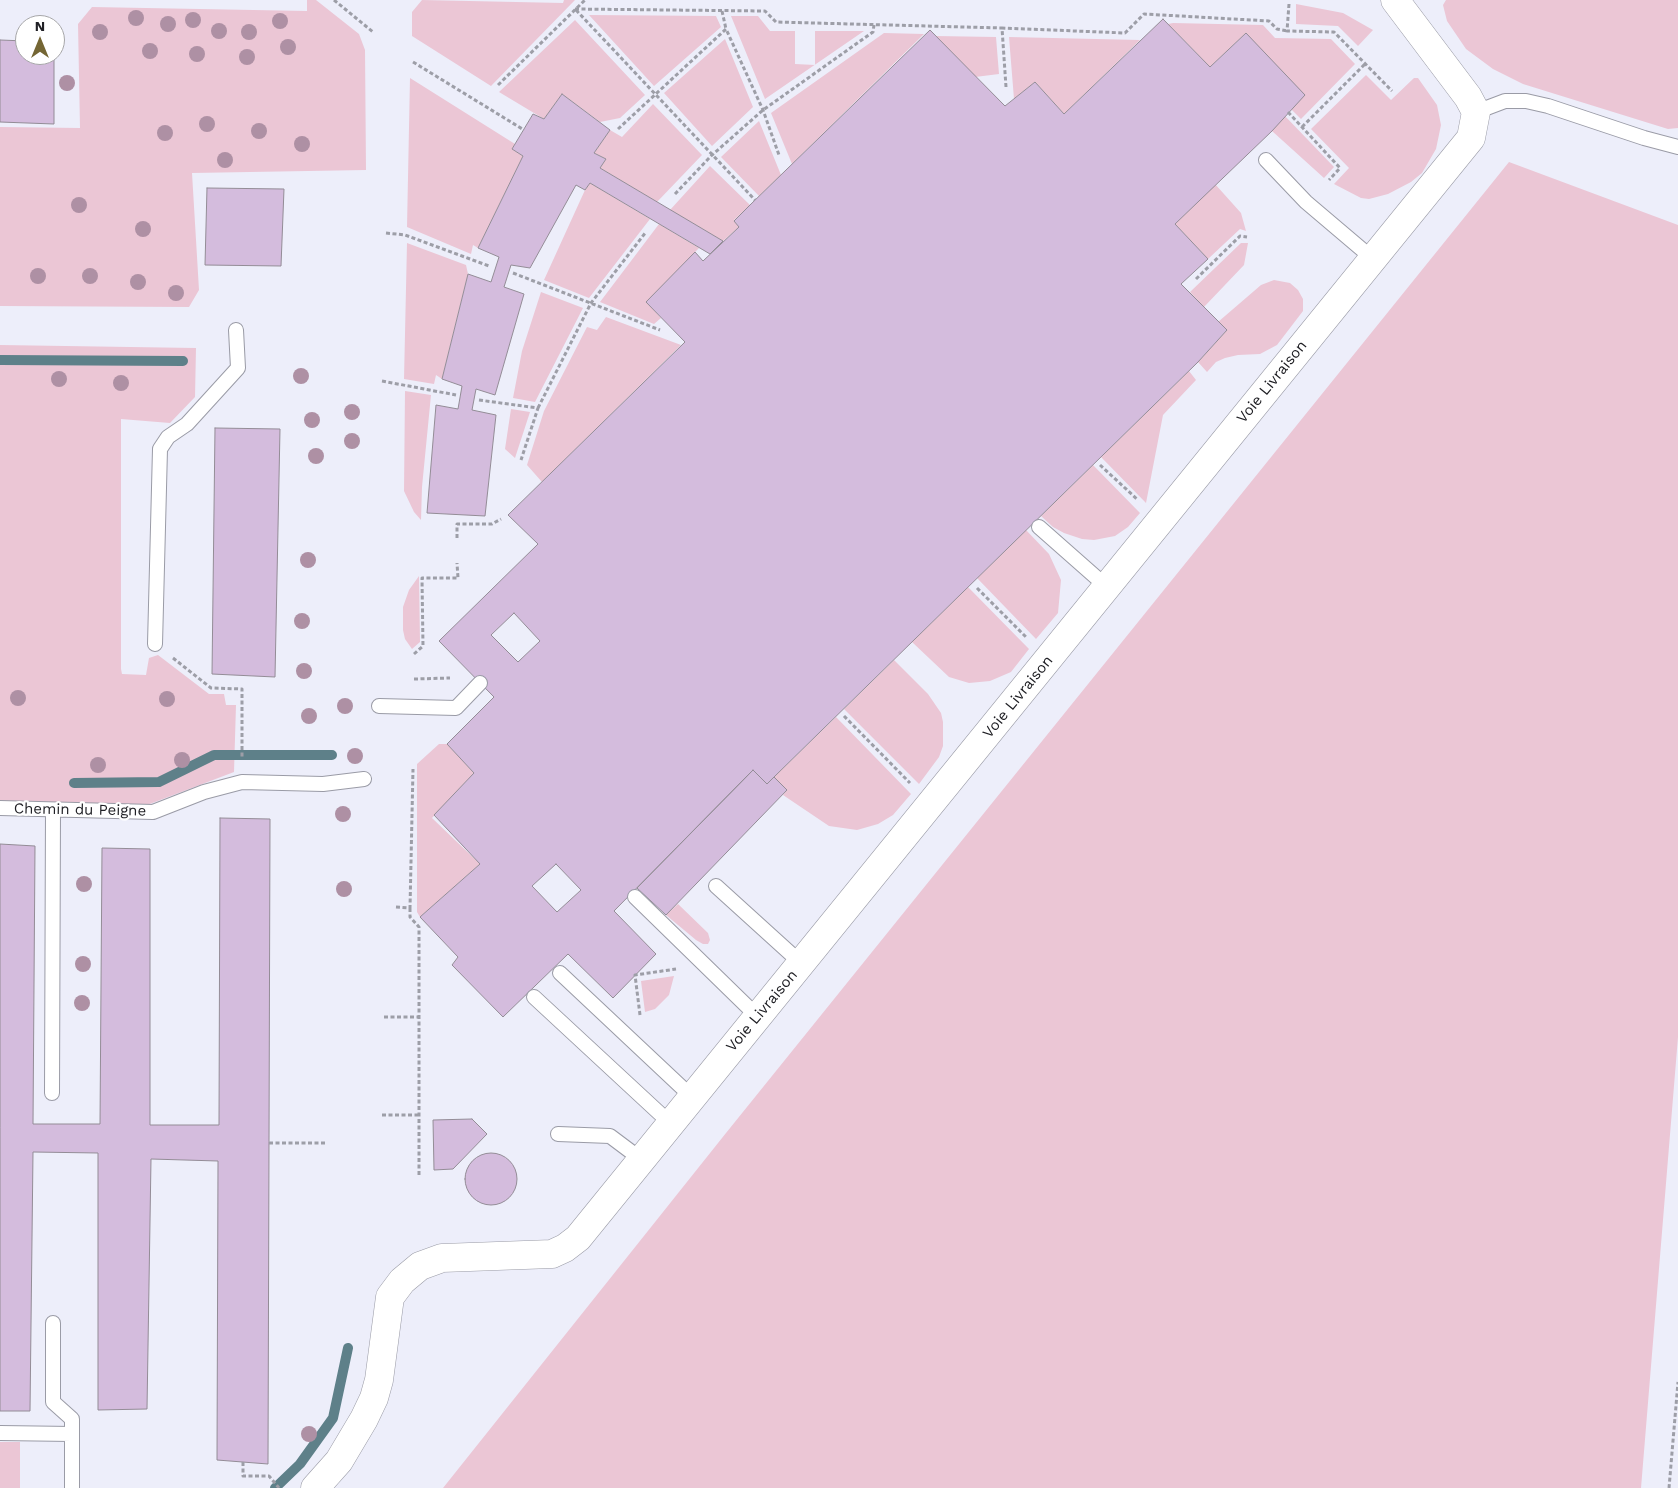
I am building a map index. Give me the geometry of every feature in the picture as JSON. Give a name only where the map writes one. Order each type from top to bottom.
[{"type":"street","points":[[1395,0],[1468,97],[1476,112]]},
{"type":"street","name":"Voie Livraison","points":[[315,1488],[339,1461],[374,1398],[379,1380],[390,1297],[402,1281],[420,1266],[442,1258],[552,1254],[565,1248],[578,1238],[757,1016],[802,964],[931,805],[1372,258],[1472,138],[1476,112]]},
{"type":"lane","points":[[1476,112],[1505,102],[1526,102],[1548,106],[1644,138],[1678,147]]},
{"type":"lane","points":[[1266,160],[1306,202],[1372,258]]},
{"type":"lane","points":[[155,644],[160,449],[168,438],[187,424],[238,368],[236,330]]},
{"type":"lane","points":[[1039,527],[1107,587]]},
{"type":"lane","points":[[379,706],[456,708],[480,683]]},
{"type":"lane","name":"Chemin du Peigne","points":[[0,808],[153,812],[204,792],[242,782],[323,784],[364,779]]},
{"type":"lane","points":[[52,1093],[53,810]]},
{"type":"lane","points":[[716,886],[802,964]]},
{"type":"lane","points":[[635,897],[757,1016]]},
{"type":"lane","points":[[560,973],[692,1097]]},
{"type":"lane","points":[[534,997],[670,1123]]},
{"type":"lane","points":[[558,1134],[610,1136],[642,1160]]},
{"type":"lane","points":[[53,1323],[53,1402],[72,1419],[72,1488]]},
{"type":"lane","points":[[0,1433],[72,1434]]},
{"type":"path","points":[[334,0],[373,32]]},
{"type":"path","points":[[498,85],[585,0]]},
{"type":"path","points":[[1287,31],[1289,4]]},
{"type":"path","points":[[575,10],[765,11],[776,22],[1125,33],[1144,14],[1269,21],[1277,29],[1287,31],[1334,32],[1392,91]]},
{"type":"path","points":[[575,10],[755,200]]},
{"type":"path","points":[[722,10],[726,29],[763,110],[779,155]]},
{"type":"path","points":[[675,194],[712,156],[763,110],[873,32],[874,25]]},
{"type":"path","points":[[1002,28],[1006,87]]},
{"type":"path","points":[[618,129],[653,94],[726,29]]},
{"type":"path","points":[[413,62],[524,130]]},
{"type":"path","points":[[1302,127],[1365,64]]},
{"type":"path","points":[[1288,112],[1340,168],[1329,180]]},
{"type":"path","points":[[521,460],[538,408],[591,304],[646,232]]},
{"type":"path","points":[[386,233],[405,235],[489,266]]},
{"type":"path","points":[[1196,279],[1240,236],[1247,237]]},
{"type":"path","points":[[513,273],[660,330]]},
{"type":"path","points":[[382,381],[456,395]]},
{"type":"path","points":[[479,400],[538,408]]},
{"type":"path","points":[[1100,465],[1160,522]]},
{"type":"path","points":[[457,538],[457,524],[492,524],[501,519]]},
{"type":"path","points":[[414,654],[423,646],[422,578],[458,578],[457,564]]},
{"type":"path","points":[[977,588],[1049,659]]},
{"type":"path","points":[[155,644],[211,688],[242,689],[242,760]]},
{"type":"path","points":[[414,679],[448,679],[453,674]]},
{"type":"path","points":[[844,716],[931,805]]},
{"type":"path","points":[[413,769],[410,917],[419,927],[419,1176]]},
{"type":"path","points":[[396,907],[410,908]]},
{"type":"path","points":[[638,1047],[642,1029],[635,976],[704,965]]},
{"type":"path","points":[[384,1017],[419,1018]]},
{"type":"path","points":[[382,1115],[419,1115]]},
{"type":"path","points":[[269,1143],[325,1144]]},
{"type":"path","points":[[1669,1488],[1678,1382]]},
{"type":"path","points":[[243,1462],[243,1476],[269,1476],[279,1488]]},
{"type":"shaded area","points":[[307,0],[316,0],[359,34],[365,50],[366,170],[192,173],[199,290],[189,307],[0,306],[0,127],[80,128],[78,24],[92,7],[307,11]]},
{"type":"shaded area","points":[[422,0],[563,3],[564,0],[575,0],[491,86],[412,36],[412,12]]},
{"type":"shaded area","points":[[1446,0],[1678,0],[1678,128],[1668,129],[1523,84],[1493,69],[1466,49],[1447,21],[1443,5]]},
{"type":"shaded area","points":[[1296,4],[1343,13],[1373,30],[1358,46],[1338,26],[1296,24]]},
{"type":"shaded area","points":[[589,15],[716,16],[721,27],[654,86]]},
{"type":"shaded area","points":[[731,16],[758,16],[770,31],[795,31],[795,64],[815,65],[765,99]]},
{"type":"shaded area","points":[[575,20],[645,95],[620,118],[600,122],[562,94],[544,119],[499,92]]},
{"type":"shaded area","points":[[1168,24],[1263,25],[1275,38],[1331,39],[1355,64],[1301,119],[1291,109],[1246,33],[1210,67]]},
{"type":"shaded area","points":[[815,31],[864,31],[815,65]]},
{"type":"shaded area","points":[[884,33],[924,34],[792,164],[771,113]]},
{"type":"shaded area","points":[[935,36],[996,37],[999,74],[975,77]]},
{"type":"shaded area","points":[[1009,37],[1140,40],[1064,114],[1035,82],[1014,99]]},
{"type":"shaded area","points":[[725,39],[753,107],[712,146],[664,93]]},
{"type":"shaded area","points":[[1366,75],[1391,100],[1414,78],[1418,78],[1437,105],[1441,125],[1436,149],[1422,173],[1411,182],[1388,194],[1369,199],[1361,198],[1334,184],[1349,168],[1311,129]]},
{"type":"shaded area","points":[[410,78],[515,144],[512,149],[523,156],[478,248],[473,245],[471,254],[407,227]]},
{"type":"shaded area","points":[[653,104],[702,155],[657,202],[600,168],[606,159],[594,153],[610,130],[622,137]]},
{"type":"shaded area","points":[[1284,115],[1334,167],[1324,178],[1272,131]]},
{"type":"shaded area","points":[[759,121],[781,175],[759,196],[721,157]]},
{"type":"shaded area","points":[[1509,162],[1678,225],[1678,1037],[1641,1488],[443,1488],[726,1133]]},
{"type":"shaded area","points":[[710,166],[750,205],[734,220],[739,227],[723,241],[670,210]]},
{"type":"shaded area","points":[[590,183],[650,219],[589,298],[544,280],[585,190]]},
{"type":"shaded area","points":[[1215,184],[1241,213],[1246,231],[1240,229],[1208,259],[1175,224]]},
{"type":"shaded area","points":[[659,224],[699,248],[647,302],[661,318],[654,324],[600,302]]},
{"type":"shaded area","points":[[407,243],[466,265],[468,274],[442,379],[436,375],[434,384],[404,379]]},
{"type":"shaded area","points":[[1241,243],[1248,243],[1244,265],[1204,307],[1190,292]]},
{"type":"shaded area","points":[[1274,280],[1290,283],[1298,290],[1303,299],[1303,311],[1277,345],[1260,354],[1238,355],[1225,358],[1216,362],[1207,372],[1198,362],[1227,330],[1218,322],[1261,285]]},
{"type":"shaded area","points":[[541,292],[583,308],[535,402],[513,398],[522,351]]},
{"type":"shaded area","points":[[606,317],[681,345],[542,482],[527,465],[544,411],[587,327],[597,330]]},
{"type":"shaded area","points":[[0,345],[196,348],[195,397],[170,423],[121,419],[121,669],[122,674],[146,675],[149,658],[158,655],[209,694],[224,694],[226,705],[236,705],[234,772],[147,805],[0,802]]},
{"type":"shaded area","points":[[1189,371],[1196,380],[1163,415],[1146,503],[1101,457]]},
{"type":"shaded area","points":[[405,391],[431,395],[422,487],[421,520],[414,512],[404,491]]},
{"type":"shaded area","points":[[511,409],[530,412],[515,458],[505,449]]},
{"type":"shaded area","points":[[1093,465],[1140,513],[1128,527],[1115,536],[1094,540],[1082,539],[1064,533],[1053,527],[1041,516]]},
{"type":"shaded area","points":[[1026,530],[1049,554],[1061,580],[1058,613],[1036,639],[977,578]]},
{"type":"shaded area","points":[[419,576],[420,642],[412,649],[405,639],[403,630],[403,607],[409,590]]},
{"type":"shaded area","points":[[968,587],[1029,649],[1011,672],[990,681],[969,683],[949,677],[912,642]]},
{"type":"shaded area","points":[[894,660],[928,694],[941,713],[943,722],[943,746],[939,757],[919,784],[844,709]]},
{"type":"shaded area","points":[[836,717],[911,794],[893,815],[878,824],[857,830],[829,826],[783,795],[787,790],[774,777]]},
{"type":"shaded area","points":[[439,744],[447,744],[474,773],[432,818],[480,864],[420,917],[417,912],[417,764]]},
{"type":"shaded area","points":[[678,904],[708,933],[710,940],[708,944],[703,944],[696,940],[666,915]]},
{"type":"shaded area","points":[[674,976],[669,995],[655,1009],[645,1012],[641,981]]},
{"type":"shaded area","points":[[0,1442],[20,1442],[20,1488],[0,1488]]},
{"type":"building","points":[[1163,19],[1210,67],[1246,33],[1305,95],[1272,131],[1175,224],[1208,259],[1181,284],[1227,330],[1198,362],[767,784],[753,770],[614,911],[656,954],[613,998],[568,954],[503,1017],[452,965],[458,957],[420,917],[480,864],[434,815],[474,773],[447,744],[494,697],[439,641],[538,544],[508,515],[685,342],[646,302],[695,252],[703,261],[739,227],[734,221],[930,30],[1005,106],[1035,82],[1064,114]],"holes":[[[514,613],[540,641],[518,662],[491,635]],[[556,864],[581,890],[557,912],[532,886]]]},
{"type":"building","points":[[0,40],[15,41],[15,65],[54,65],[54,124],[0,122]]},
{"type":"building","points":[[562,94],[610,130],[594,153],[606,159],[600,168],[723,241],[710,254],[590,183],[585,190],[576,185],[530,268],[511,265],[504,287],[524,294],[495,395],[476,389],[472,410],[496,415],[485,516],[427,513],[436,405],[458,409],[462,386],[442,379],[468,274],[491,282],[499,257],[478,248],[523,156],[512,149],[533,114],[544,119]]},
{"type":"building","points":[[207,188],[284,189],[281,266],[205,265]]},
{"type":"building","points":[[215,428],[280,429],[275,677],[212,674]]},
{"type":"building","points":[[753,770],[767,784],[774,777],[787,790],[666,915],[637,888]]},
{"type":"building","points":[[220,818],[270,819],[268,1464],[217,1460],[218,1161],[151,1159],[147,1409],[98,1410],[98,1153],[33,1152],[30,1411],[0,1411],[0,844],[35,846],[33,1124],[100,1124],[102,848],[150,849],[150,1125],[219,1125]]},
{"type":"building","points":[[472,1119],[487,1134],[453,1169],[434,1170],[433,1120]]},
{"type":"building","points":[[491,1153],[501,1155],[509,1161],[515,1169],[517,1179],[515,1189],[509,1197],[501,1203],[491,1205],[481,1203],[473,1197],[467,1189],[465,1179],[467,1169],[473,1161],[481,1155]]},
{"type":"waterway","points":[[0,360],[183,361]]},
{"type":"waterway","points":[[74,783],[159,782],[214,755],[332,755]]},
{"type":"waterway","points":[[275,1488],[300,1464],[333,1418],[348,1348]]}]
